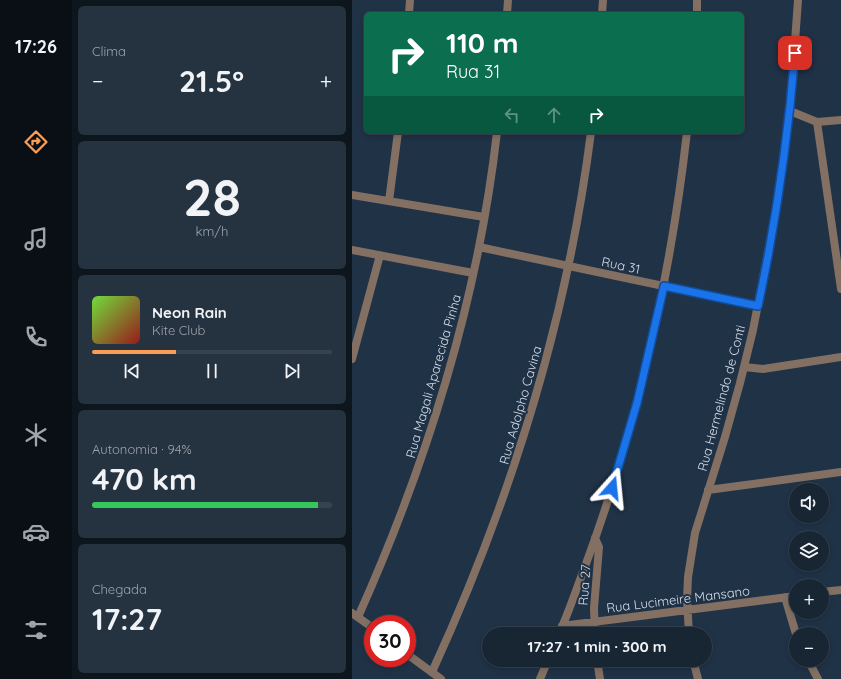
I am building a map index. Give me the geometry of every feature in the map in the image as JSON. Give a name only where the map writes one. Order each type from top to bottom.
[{"type":"street","points":[[409,12],[410,0]]},
{"type":"street","points":[[507,12],[508,0]]},
{"type":"street","points":[[602,12],[603,0]]},
{"type":"street","points":[[696,12],[697,0]]},
{"type":"street","name":"Rua Hermelindo de Conti","points":[[688,627],[687,610],[690,555],[700,511],[725,437],[744,367],[758,306],[776,213],[790,111],[798,0]]},
{"type":"street","points":[[790,111],[817,122],[841,120]]},
{"type":"street","points":[[817,122],[838,246],[841,289]]},
{"type":"street","points":[[389,201],[398,134]]},
{"type":"street","name":"Rua Magali Aparecida Pinha","points":[[355,615],[399,522],[421,462],[454,356],[479,247],[497,134]]},
{"type":"street","name":"Rua Adolpho Cavina","points":[[432,672],[476,574],[513,473],[544,370],[568,266],[591,134]]},
{"type":"street","points":[[562,627],[595,538],[621,460],[637,403],[664,286],[674,229],[687,134]]},
{"type":"street","points":[[352,195],[484,217]]},
{"type":"street","name":"Rua 31","points":[[479,247],[758,306]]},
{"type":"street","points":[[352,250],[473,273]]},
{"type":"street","points":[[352,359],[380,255]]},
{"type":"street","points":[[744,367],[763,369],[841,357]]},
{"type":"street","points":[[708,490],[841,472]]},
{"type":"street","name":"Rua 27","points":[[594,627],[599,547],[595,538]]},
{"type":"street","points":[[829,591],[841,590]]},
{"type":"street","points":[[785,597],[794,627]]},
{"type":"street","name":"Rua Lucimeire Mansano","points":[[573,627],[594,622],[789,597]]},
{"type":"street","points":[[355,615],[364,622]]},
{"type":"street","points":[[416,660],[441,679]]},
{"type":"street","points":[[540,679],[545,667]]},
{"type":"street","points":[[598,667],[600,679]]},
{"type":"street","points":[[695,667],[698,679]]},
{"type":"street","points":[[812,667],[818,679]]},
{"type":"route","points":[[612,488],[637,403],[664,286],[758,306],[783,166],[795,53]]}]
